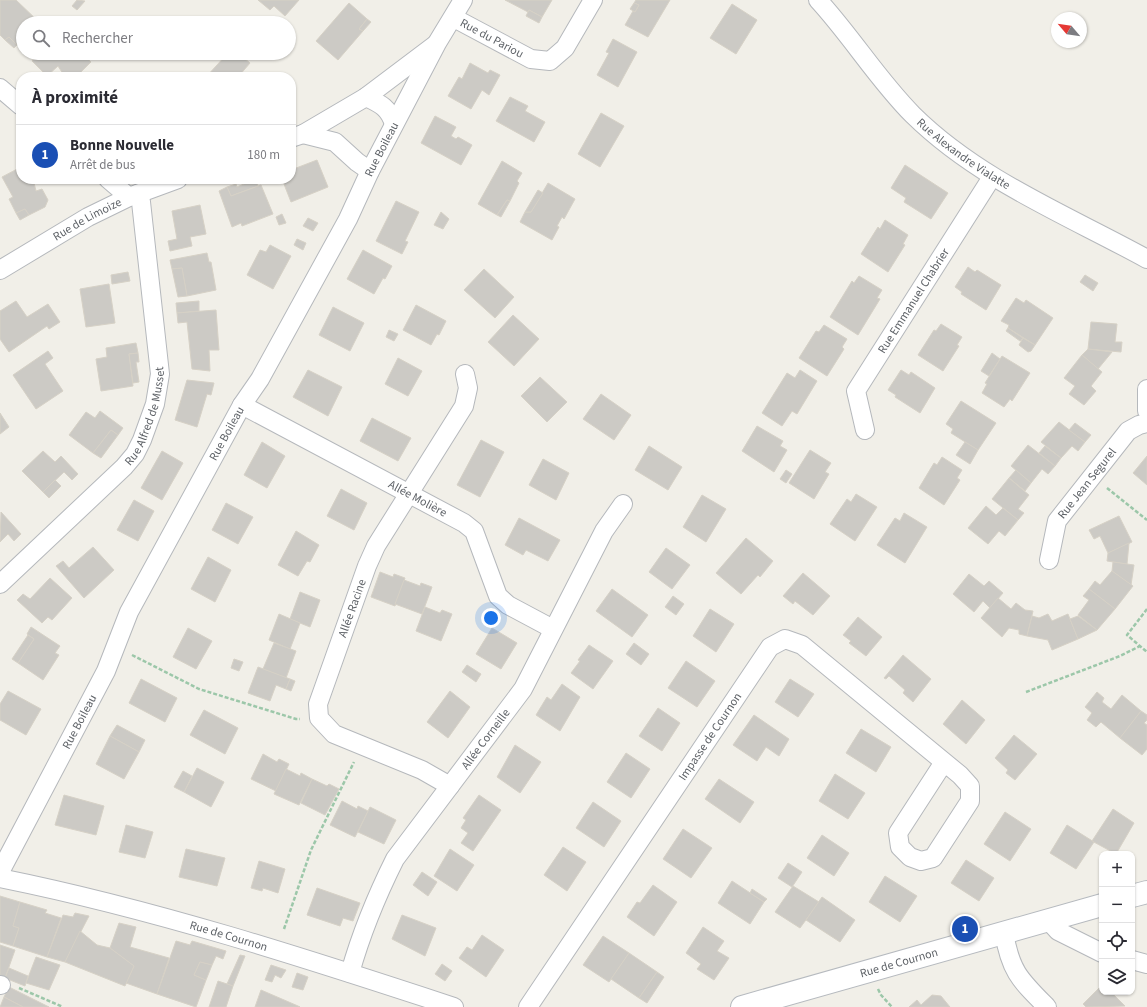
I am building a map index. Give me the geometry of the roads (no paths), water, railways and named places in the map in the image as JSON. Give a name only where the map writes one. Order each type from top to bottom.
[{"type":"street","name":"Rue Boileau","points":[[0,872],[106,671],[129,612],[242,405],[260,379],[348,219],[394,124],[437,43],[454,18],[463,0]]},
{"type":"street","name":"Rue du Pariou","points":[[454,18],[531,59],[550,61],[565,48],[593,0]]},
{"type":"street","name":"Rue Alexandre Vialatte","points":[[818,0],[839,23],[887,88],[940,138],[992,177],[1038,203],[1147,259]]},
{"type":"street","points":[[297,136],[366,97],[437,43]]},
{"type":"street","points":[[0,88],[16,102]]},
{"type":"street","points":[[366,97],[384,105],[391,114],[394,124]]},
{"type":"street","points":[[297,136],[335,142],[357,162],[370,171]]},
{"type":"street","name":"Rue Emmanuel Chabrier","points":[[865,430],[856,391],[992,177]]},
{"type":"street","points":[[115,184],[133,196]]},
{"type":"street","name":"Rue de Limoize","points":[[0,270],[88,217],[133,196],[165,184]]},
{"type":"street","name":"Rue Alfred de Musset","points":[[0,584],[124,467],[135,454],[142,440],[155,404],[160,374],[142,202],[133,196]]},
{"type":"street","name":"Allée Racine","points":[[450,786],[422,770],[334,734],[319,718],[318,704],[321,690],[367,566],[376,546],[464,406],[468,388],[465,374]]},
{"type":"street","points":[[1147,389],[1147,410]]},
{"type":"street","name":"Allée Molière","points":[[242,405],[464,523],[474,531],[498,596],[508,605],[553,629]]},
{"type":"street","name":"Rue Jean Segurel","points":[[1049,560],[1057,521],[1128,431],[1139,425],[1147,423]]},
{"type":"street","name":"Allée Corneille","points":[[350,973],[384,880],[395,859],[523,689],[604,531],[623,504]]},
{"type":"street","name":"Impasse de Cournon","points":[[528,1007],[770,647],[785,639],[802,645],[944,762],[970,786],[970,801],[933,858],[921,861],[910,857],[900,847],[898,833],[944,762]]},
{"type":"street","name":"Rue de Cournon","points":[[0,878],[91,899],[237,937],[454,1007]]},
{"type":"street","points":[[1135,895],[1147,892]]},
{"type":"street","name":"Rue de Cournon","points":[[742,1007],[1099,906]]},
{"type":"street","points":[[1048,920],[1058,931],[1099,952]]},
{"type":"street","points":[[1004,932],[1007,949],[1020,979],[1047,1007]]},
{"type":"street","points":[[1135,961],[1147,964]]},
{"type":"place","name":"Bonne Nouvelle","points":[[965,929]]}]
